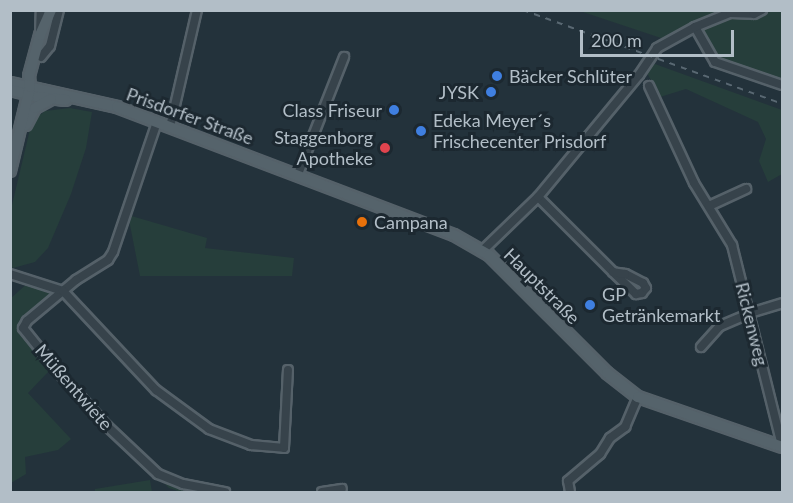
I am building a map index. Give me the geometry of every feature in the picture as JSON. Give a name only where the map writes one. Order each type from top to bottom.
[{"type":"main road","points":[[10,171],[29,91],[29,76],[40,35],[51,10]]},
{"type":"main road","points":[[29,91],[37,78],[51,10]]},
{"type":"main road","name":"Prisdorfer Straße","points":[[10,83],[51,99],[100,102]]},
{"type":"main road","name":"Prisdorfer Straße","points":[[10,90],[100,102],[268,162]]},
{"type":"main road","points":[[14,153],[22,140],[30,114],[41,103],[51,99]]},
{"type":"main road","name":"Hauptstraße","points":[[268,162],[439,228],[482,250],[604,370],[638,397],[783,446]]},
{"type":"street","points":[[40,35],[41,10]]},
{"type":"street","points":[[41,57],[50,46],[59,10]]},
{"type":"street","points":[[170,127],[197,10]]},
{"type":"street","points":[[482,250],[538,197],[639,75],[657,48],[695,27],[730,14],[754,14],[762,10]]},
{"type":"street","points":[[695,27],[715,62],[783,85]]},
{"type":"street","points":[[298,174],[344,57]]},
{"type":"street","name":"Rickenweg","points":[[649,86],[694,183],[732,245],[783,446]]},
{"type":"street","name":"Müßentwiete","points":[[157,122],[113,252],[100,266],[63,291],[23,325],[25,331],[106,426],[158,474],[183,484],[225,492]]},
{"type":"street","points":[[709,206],[746,189]]},
{"type":"street","points":[[538,197],[613,272]]},
{"type":"street","points":[[10,274],[63,291],[156,390],[209,429],[251,445],[284,448],[288,370]]},
{"type":"street","points":[[701,347],[720,326],[750,313],[783,303]]},
{"type":"street","points":[[570,492],[568,482],[600,454],[610,438],[625,427],[638,397]]},
{"type":"street","points":[[322,492],[342,489]]},
{"type":"green space","points":[[580,11],[728,11],[664,39]]},
{"type":"green space","points":[[772,11],[782,11],[782,81],[717,61],[700,31],[730,19],[755,18]]},
{"type":"green space","points":[[655,64],[782,110],[782,174],[768,182],[759,161],[766,139],[758,122],[686,89],[660,97],[646,71]]},
{"type":"green space","points":[[70,108],[92,112],[86,148],[71,194],[48,248],[35,262],[13,268],[11,267],[11,209],[32,121],[45,111]]},
{"type":"green space","points":[[128,215],[207,238],[205,248],[294,258],[292,276],[140,276]]},
{"type":"green space","points":[[30,281],[57,291],[19,327],[50,370],[28,393],[71,439],[58,450],[25,457],[26,474],[11,483],[10,299]]},
{"type":"green space","points":[[157,476],[218,492],[181,492],[169,488]]},
{"type":"green space","points":[[150,480],[152,492],[95,492],[95,489]]},
{"type":"railway","points":[[523,10],[782,104]]},
{"type":"place","name":"Bäcker Schlüter","points":[[497,76]]},
{"type":"place","name":"JYSK","points":[[491,92]]},
{"type":"place","name":"Class Friseur","points":[[394,110]]},
{"type":"place","name":"Edeka Meyer´s Frischecenter Prisdorf","points":[[421,131]]},
{"type":"place","name":"Staggenborg Apotheke","points":[[385,148]]},
{"type":"place","name":"Campana","points":[[362,222]]},
{"type":"place","name":"GP Getränkemarkt","points":[[590,305]]}]
